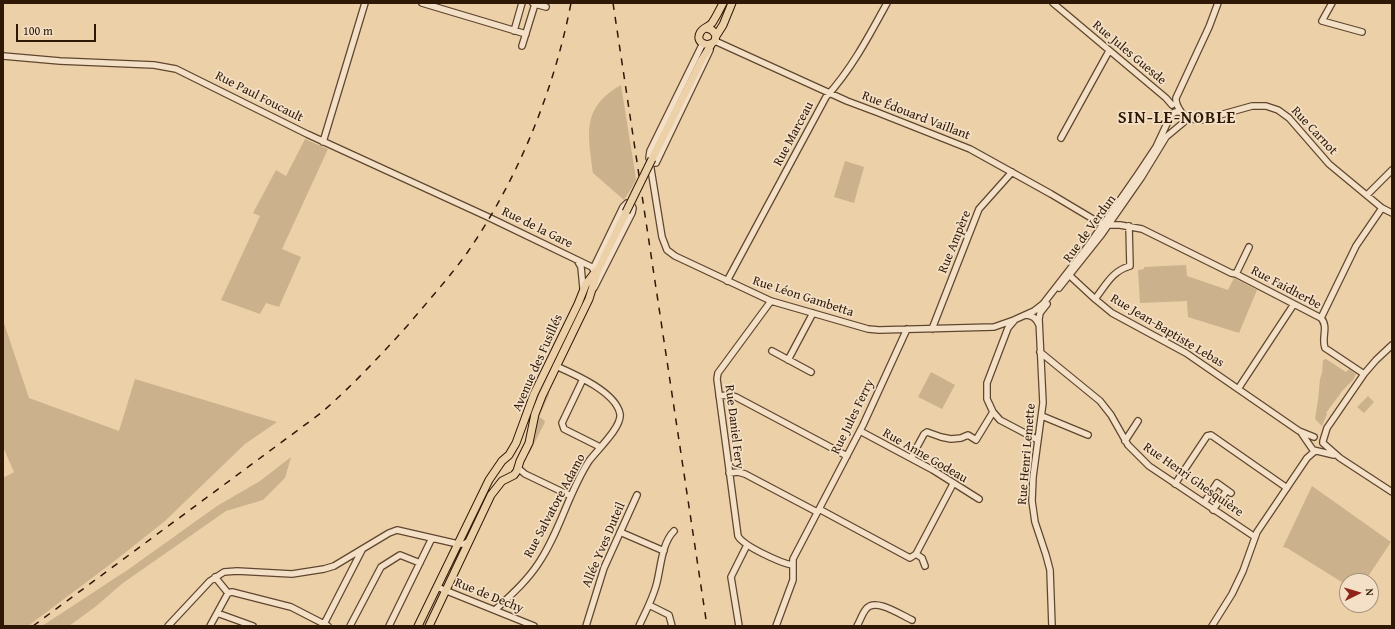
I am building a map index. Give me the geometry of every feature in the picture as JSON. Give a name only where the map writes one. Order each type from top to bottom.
[{"type":"main road","points":[[701,61],[702,44],[699,34],[701,30],[706,28],[712,22],[723,3]]},
{"type":"main road","points":[[596,269],[701,61],[723,25],[732,3]]},
{"type":"main road","name":"Rue Édouard Vaillant","points":[[702,44],[706,45],[713,42],[713,30],[706,28]]},
{"type":"main road","name":"Avenue des Fusillés","points":[[506,458],[516,443],[532,398],[590,277],[596,269]]},
{"type":"main road","name":"Avenue des Fusillés","points":[[429,626],[492,493],[502,481],[515,471],[529,443],[540,399],[589,299],[596,269]]},
{"type":"main road","points":[[418,626],[491,478],[500,464],[506,458],[514,459],[517,462],[515,471],[502,473],[500,464]]},
{"type":"street","points":[[323,142],[365,3]]},
{"type":"street","points":[[422,3],[526,34]]},
{"type":"street","points":[[514,31],[522,3]]},
{"type":"street","points":[[522,46],[534,3],[546,7]]},
{"type":"street","name":"Rue Marceau","points":[[727,281],[826,97],[833,90],[853,61],[887,3]]},
{"type":"street","name":"Rue Jules Guesde","points":[[1053,3],[1166,98],[1172,105]]},
{"type":"street","points":[[1178,92],[1176,103],[1185,121],[1180,126],[1172,125],[1170,121],[1172,105],[1178,92],[1209,27],[1218,3]]},
{"type":"street","points":[[1332,3],[1322,21],[1362,32]]},
{"type":"street","points":[[652,160],[709,54],[713,42]]},
{"type":"street","name":"Rue Édouard Vaillant","points":[[713,42],[830,94],[970,149],[1105,225]]},
{"type":"street","points":[[652,160],[650,151],[702,44]]},
{"type":"street","points":[[1061,138],[1109,51]]},
{"type":"street","name":"Rue Paul Foucault","points":[[3,56],[54,61],[154,65],[168,67],[185,73],[323,142],[490,218]]},
{"type":"street","name":"Rue Carnot","points":[[1182,114],[1191,119],[1202,120],[1252,106],[1263,105],[1274,108],[1286,116],[1325,160],[1382,208],[1392,213]]},
{"type":"street","points":[[1171,116],[1176,112],[1182,114]]},
{"type":"street","name":"Rue de Verdun","points":[[1105,225],[1153,151],[1171,116]]},
{"type":"street","name":"Rue de Verdun","points":[[1040,352],[1039,317],[1042,309],[1141,178],[1166,137],[1180,126]]},
{"type":"street","name":"Rue Léon Gambetta","points":[[652,160],[651,176],[662,237],[668,250],[675,256],[771,301],[871,329],[994,327],[1014,320],[1040,307]]},
{"type":"street","points":[[1367,195],[1392,170]]},
{"type":"street","name":"Rue Ampère","points":[[932,329],[976,214],[1012,172]]},
{"type":"street","name":"Avenue des Fusillés","points":[[592,291],[598,282],[632,213],[633,208],[631,204],[627,204],[622,207],[596,269]]},
{"type":"street","points":[[1321,318],[1354,250],[1382,208]]},
{"type":"street","name":"Rue de la Gare","points":[[490,218],[596,269]]},
{"type":"street","name":"Rue Faidherbe","points":[[1105,225],[1129,226],[1146,230],[1321,318],[1324,321],[1325,327],[1323,342],[1326,348],[1364,374]]},
{"type":"street","points":[[1095,299],[1114,274],[1120,269],[1130,266],[1129,226]]},
{"type":"street","name":"Rue Faidherbe","points":[[1236,274],[1249,247]]},
{"type":"street","name":"Rue de la Gare","points":[[575,259],[581,266],[583,292]]},
{"type":"street","name":"Rue de Verdun","points":[[1040,307],[1068,274]]},
{"type":"street","name":"Rue Jean-Baptiste Lebas","points":[[1068,274],[1112,313],[1186,353],[1299,431],[1306,438],[1309,445]]},
{"type":"street","name":"Rue Daniel Fery","points":[[747,545],[740,540],[737,534],[717,379],[718,373],[771,301]]},
{"type":"street","points":[[1238,389],[1294,304]]},
{"type":"street","points":[[788,360],[813,313]]},
{"type":"street","points":[[1025,315],[1035,318],[1039,325]]},
{"type":"street","points":[[1014,320],[1005,336],[987,387],[987,399],[993,412],[1004,422],[1038,440]]},
{"type":"street","points":[[994,327],[1002,329],[1005,336]]},
{"type":"street","name":"Rue Jules Ferry","points":[[776,626],[793,580],[794,574],[792,565],[794,556],[860,432],[906,329]]},
{"type":"street","points":[[1212,626],[1235,588],[1259,529],[1306,458],[1322,447],[1325,433],[1364,374],[1376,360],[1392,346]]},
{"type":"street","points":[[772,351],[811,372]]},
{"type":"street","name":"Rue Henri Lemette","points":[[1040,352],[1043,390],[1042,416],[1033,477],[1032,505],[1035,522],[1051,575],[1052,626]]},
{"type":"street","name":"Rue Henri Ghesquière","points":[[1040,352],[1100,401],[1111,415],[1125,441],[1143,461],[1255,537]]},
{"type":"street","name":"Rue Salvatore Adamo","points":[[495,610],[523,583],[539,562],[585,468],[619,423],[619,412],[613,400],[583,379],[556,366]]},
{"type":"street","points":[[583,379],[562,423],[562,426],[564,429],[600,447]]},
{"type":"street","points":[[719,396],[727,395],[736,397],[847,456]]},
{"type":"street","points":[[911,458],[924,434],[928,432],[947,438],[957,438],[968,435],[976,440],[993,412]]},
{"type":"street","points":[[1042,416],[1088,435]]},
{"type":"street","points":[[1125,441],[1138,421]]},
{"type":"street","points":[[1332,421],[1310,441],[1309,445],[1316,451],[1340,458]]},
{"type":"street","name":"Rue Jean-Baptiste Lebas","points":[[1299,431],[1315,437]]},
{"type":"street","name":"Rue Anne Godeau","points":[[860,432],[933,470],[978,499]]},
{"type":"street","points":[[1175,484],[1207,436],[1213,436],[1287,488]]},
{"type":"street","points":[[1315,437],[1320,438],[1340,458],[1392,492]]},
{"type":"street","points":[[515,471],[525,474],[571,496]]},
{"type":"street","points":[[729,473],[738,472],[745,474],[910,558],[916,554],[953,484]]},
{"type":"street","points":[[1204,503],[1217,483],[1229,491],[1214,510]]},
{"type":"street","name":"Allée Yves Duteil","points":[[586,626],[599,582],[637,495]]},
{"type":"street","points":[[168,626],[215,577],[224,572],[288,574],[324,569],[334,566],[389,533],[397,530],[458,544],[464,544],[469,541]]},
{"type":"street","points":[[639,626],[649,605],[657,582],[664,551],[674,531]]},
{"type":"street","points":[[620,532],[664,551]]},
{"type":"street","points":[[389,626],[432,538]]},
{"type":"street","points":[[738,626],[731,577],[747,545],[780,562],[792,565]]},
{"type":"street","points":[[228,593],[235,592],[291,607],[325,625],[363,549]]},
{"type":"street","points":[[916,554],[922,558],[925,566]]},
{"type":"street","points":[[350,626],[381,567],[400,555],[420,563]]},
{"type":"street","points":[[215,577],[228,593]]},
{"type":"street","name":"Rue de Dechy","points":[[436,587],[532,626]]},
{"type":"street","points":[[210,626],[228,593]]},
{"type":"street","points":[[649,605],[669,615],[672,626]]},
{"type":"street","points":[[857,626],[866,610],[873,605],[881,605],[912,620]]},
{"type":"street","points":[[217,613],[253,626]]},
{"type":"shaded area","points":[[621,85],[636,179],[624,200],[593,173],[589,134],[593,112],[608,94]]},
{"type":"shaded area","points":[[305,139],[328,149],[282,249],[301,257],[279,307],[266,303],[260,314],[221,300],[260,216],[253,213],[276,170],[286,176]]},
{"type":"shaded area","points":[[845,161],[864,167],[854,203],[834,197]]},
{"type":"shaded area","points":[[1186,265],[1187,276],[1228,290],[1234,278],[1257,290],[1239,333],[1188,317],[1187,301],[1140,303],[1138,270],[1144,269],[1144,267]]},
{"type":"shaded area","points":[[3,320],[29,398],[119,431],[135,379],[277,422],[245,444],[165,521],[28,626],[3,626],[3,478],[14,472],[3,447]]},
{"type":"shaded area","points":[[1326,359],[1346,372],[1349,369],[1356,374],[1353,380],[1343,390],[1326,413],[1327,414],[1322,426],[1315,419],[1323,360]]},
{"type":"shaded area","points":[[931,372],[955,385],[942,409],[918,397]]},
{"type":"shaded area","points":[[547,390],[549,391],[549,395],[539,417],[545,422],[529,454],[527,453],[533,438],[535,438],[536,423],[540,408],[547,395]]},
{"type":"shaded area","points":[[1368,396],[1374,402],[1364,413],[1357,407]]},
{"type":"shaded area","points":[[291,457],[285,478],[263,500],[226,511],[123,583],[95,607],[69,626],[42,626],[129,569],[217,506],[260,481]]},
{"type":"shaded area","points":[[1312,486],[1391,542],[1370,573],[1339,573],[1339,580],[1283,547]]},
{"type":"railway","points":[[33,626],[321,413],[366,370],[408,325],[467,253],[485,225],[518,165],[532,133],[555,69],[571,3]]},
{"type":"railway","points":[[613,3],[707,626]]},
{"type":"district","name":"SIN-LE-NOBLE","points":[[1177,119]]}]
